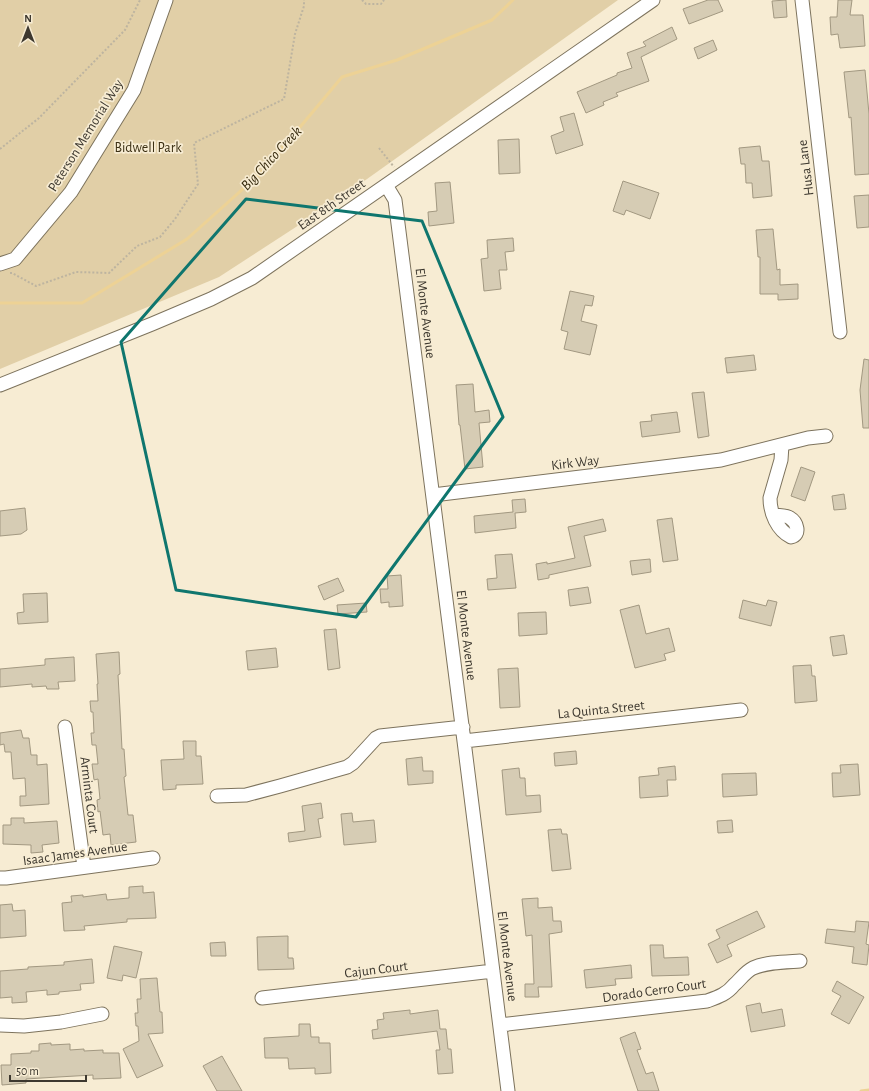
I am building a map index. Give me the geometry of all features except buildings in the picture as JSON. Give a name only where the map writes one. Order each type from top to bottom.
[{"type":"street","name":"Peterson Memorial Way","points":[[3,268],[15,259],[71,192],[134,90],[166,0]]},
{"type":"street","name":"East 8th Street","points":[[0,385],[211,299],[252,278],[653,0]]},
{"type":"street","name":"Husa Lane","points":[[802,0],[840,332]]},
{"type":"street","name":"El Monte Avenue","points":[[386,185],[395,200],[508,1091]]},
{"type":"street","name":"Kirk Way","points":[[433,495],[721,460],[808,438],[826,436]]},
{"type":"street","points":[[774,515],[771,508],[770,498],[781,460],[782,445]]},
{"type":"street","name":"La Quinta Street","points":[[464,741],[741,710]]},
{"type":"street","name":"Arminta Court","points":[[65,727],[84,867]]},
{"type":"street","points":[[217,796],[246,795],[348,767],[376,738],[380,736],[463,727]]},
{"type":"street","name":"Isaac James Avenue","points":[[0,878],[153,858]]},
{"type":"street","name":"Dorado Cerro Court","points":[[500,1025],[707,1001],[723,995],[734,987],[742,976],[751,969],[764,964],[800,961]]},
{"type":"street","name":"Cajun Court","points":[[262,998],[493,971]]},
{"type":"street","points":[[0,1025],[24,1026],[61,1022],[102,1014]]},
{"type":"path","points":[[0,149],[39,118],[125,30],[140,0]]},
{"type":"path","points":[[3,268],[36,286],[76,272],[109,272],[137,246],[160,237],[175,219],[198,184],[194,143],[284,99],[295,34],[304,6],[304,0]]},
{"type":"path","points":[[362,0],[366,4],[381,4],[384,0]]},
{"type":"path","points":[[379,148],[394,168],[390,171]]},
{"type":"highlighted area","points":[[246,199],[422,221],[503,417],[356,617],[176,590],[121,342]]},
{"type":"green space","name":"Bidwell Park","points":[[0,0],[618,0],[339,199],[219,277],[0,369]]},
{"type":"waterway","name":"Big Chico Creek","points":[[0,303],[82,303],[187,239],[264,170],[342,77],[397,60],[492,20],[513,0]]},
{"type":"waterway","points":[[861,1091],[869,1090]]}]
